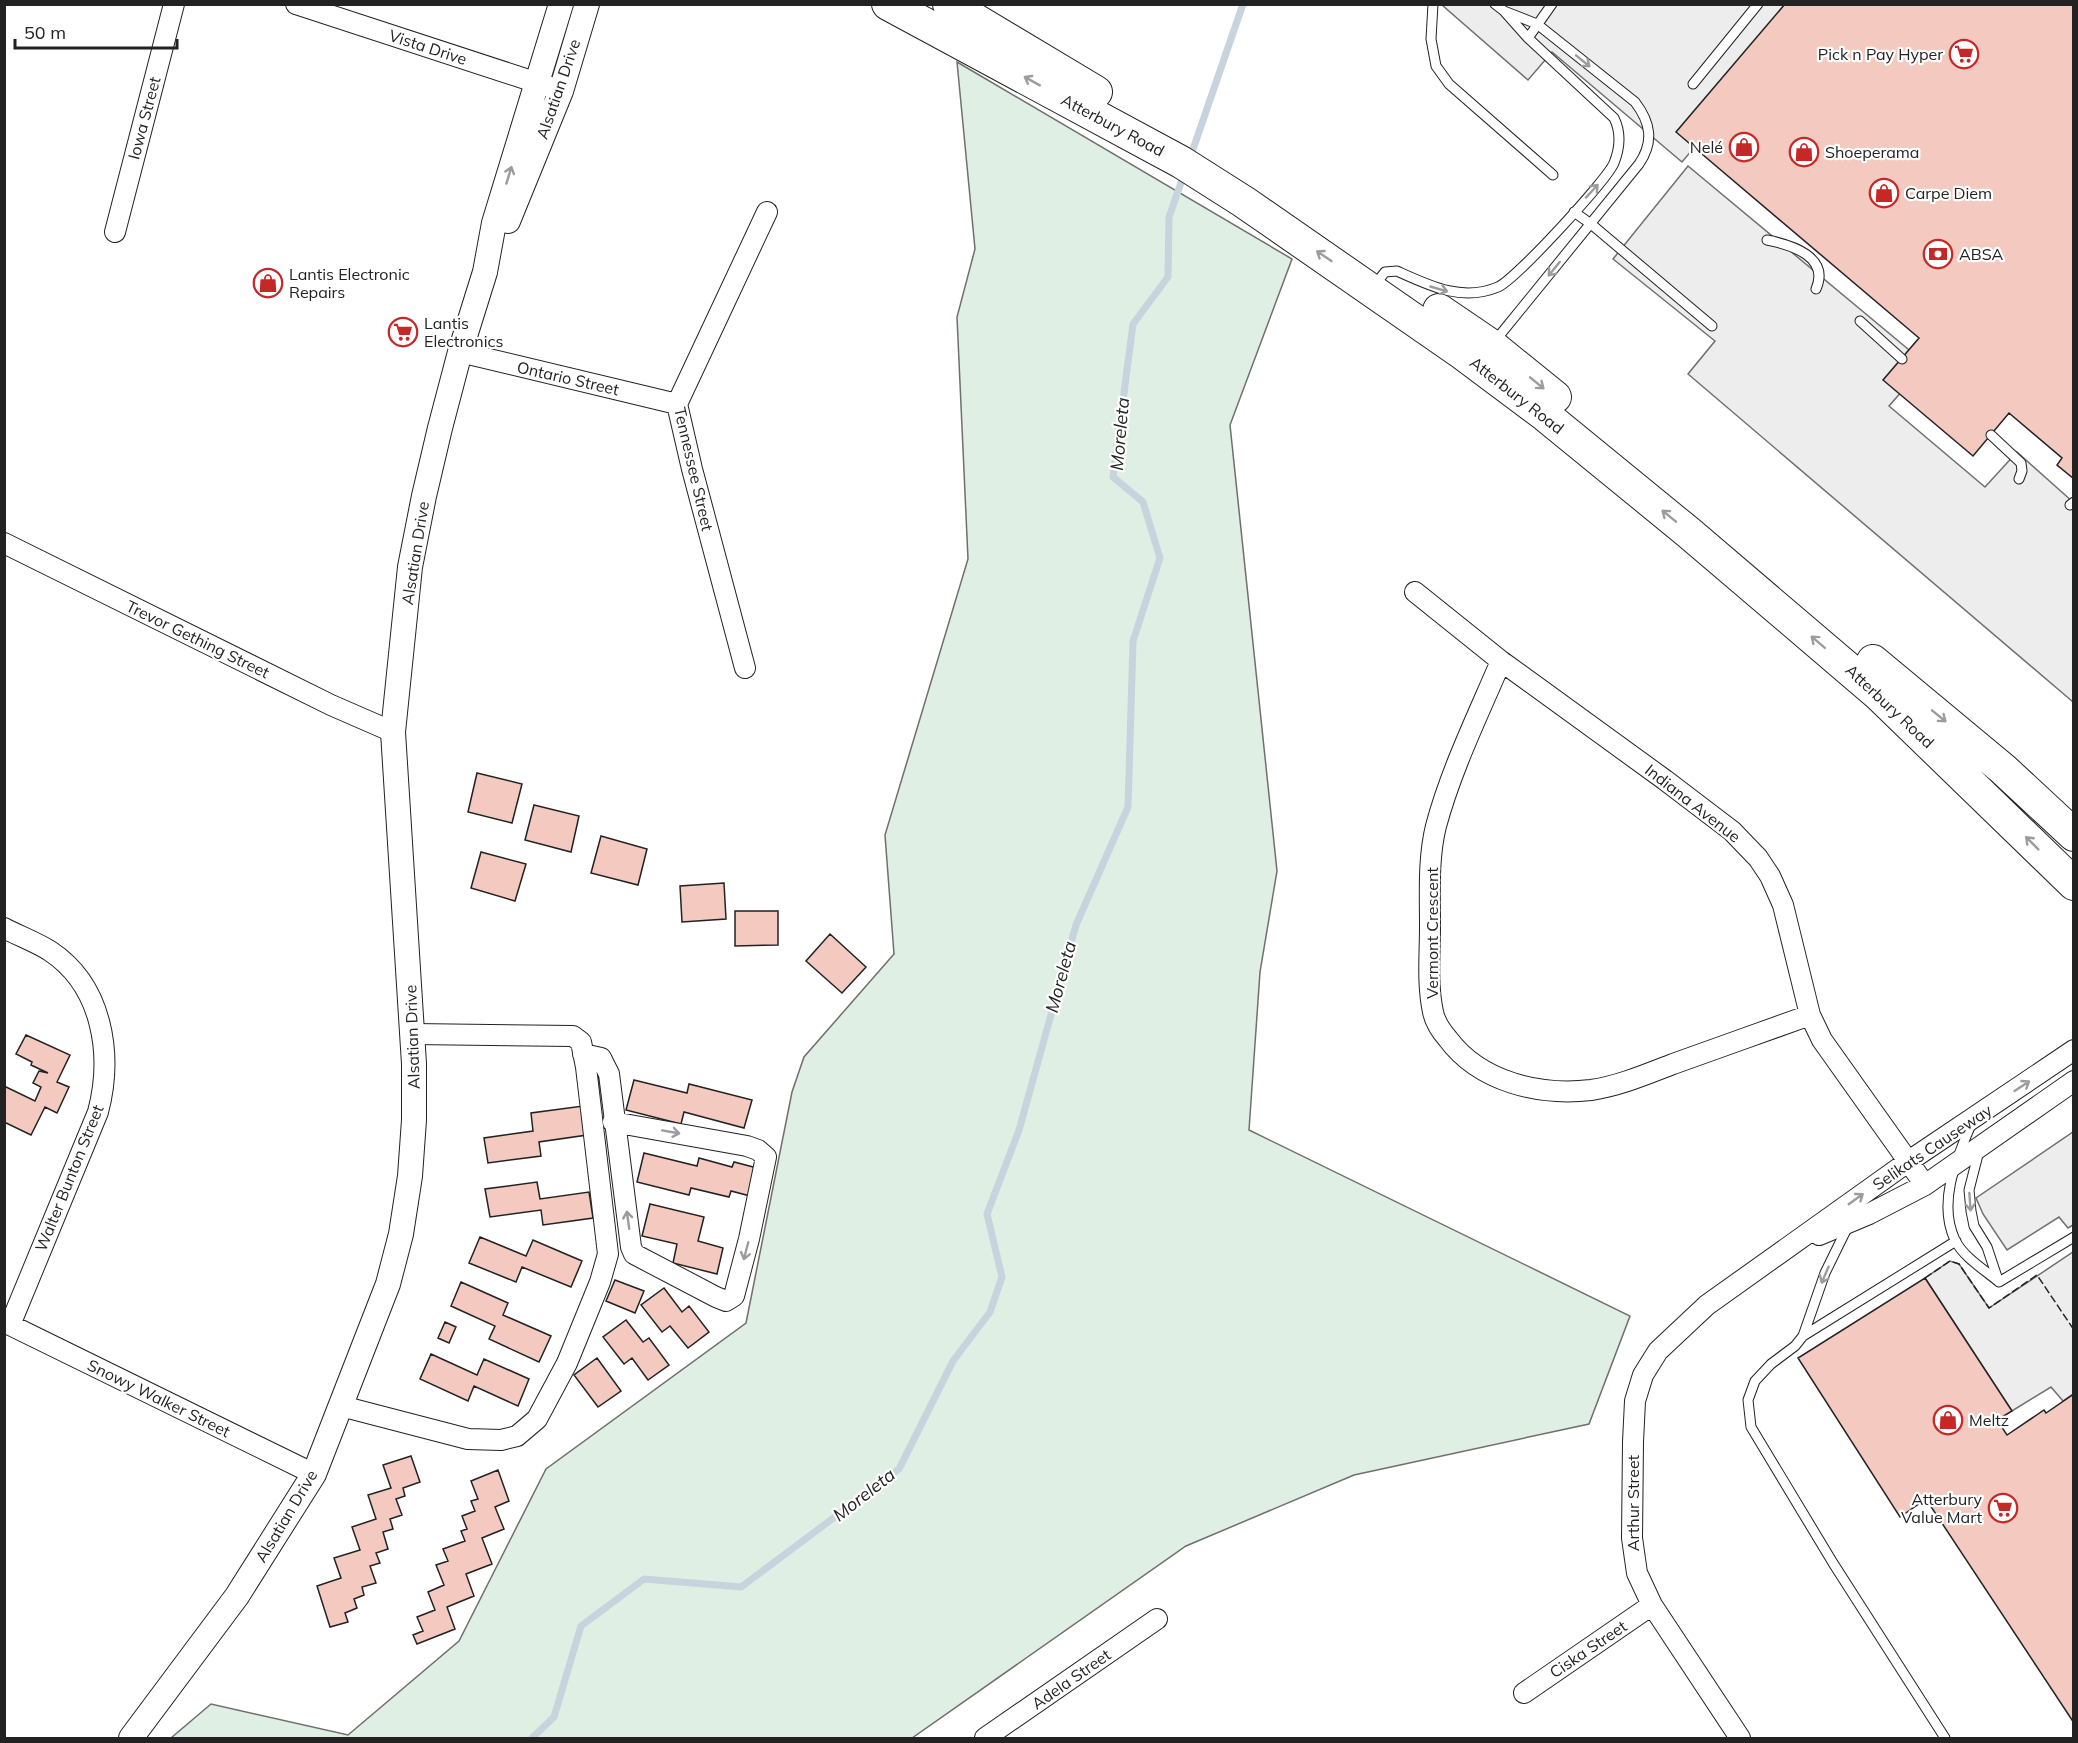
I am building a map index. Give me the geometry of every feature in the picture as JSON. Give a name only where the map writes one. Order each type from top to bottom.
[{"type":"main road","name":"Atterbury Road","points":[[888,4],[1124,120]]},
{"type":"main road","name":"Atterbury Road","points":[[949,4],[1124,120],[1181,162],[1249,194],[1484,355],[1782,582],[1893,679],[2004,769],[2073,836]]},
{"type":"main road","name":"Atterbury Road","points":[[1484,355],[1546,416],[1688,531],[1878,693],[2073,884]]},
{"type":"street","name":"Iowa Street","points":[[114,232],[174,4]]},
{"type":"street","name":"Vista Drive","points":[[296,4],[561,91]]},
{"type":"street","name":"Alsatian Drive","points":[[485,273],[494,223],[561,4]]},
{"type":"street","name":"Alsatian Drive","points":[[131,1738],[237,1596],[314,1474],[388,1284],[401,1234],[410,1176],[414,1120],[413,1034],[393,732],[410,567],[424,496],[460,352],[485,273],[518,199],[561,91],[587,4]]},
{"type":"street","name":"Tennessee Street","points":[[745,668],[677,404],[767,212]]},
{"type":"street","name":"Ontario Street","points":[[460,352],[677,404]]},
{"type":"street","name":"Trevor Gething Street","points":[[4,543],[321,700],[393,732]]},
{"type":"street","name":"Indiana Avenue","points":[[1415,592],[1501,661],[1732,831],[1758,858],[1770,876],[1783,905],[1810,1015],[1822,1040],[1925,1185]]},
{"type":"street","name":"Vermont Crescent","points":[[1501,661],[1443,802],[1432,851],[1430,990],[1439,1028],[1452,1046],[1466,1059],[1488,1073],[1517,1085],[1545,1090],[1591,1090],[1647,1074],[1810,1015]]},
{"type":"street","name":"Walter Bunton Street","points":[[4,928],[50,951],[78,977],[100,1021],[106,1059],[105,1079],[98,1112],[7,1324]]},
{"type":"street","points":[[340,1406],[468,1439],[501,1440],[517,1436],[537,1419],[567,1363],[600,1282],[608,1254],[581,1042],[573,1036],[413,1034]]},
{"type":"street","name":"Selikats Causeway","points":[[1658,1351],[1707,1305],[1909,1161],[2073,1050]]},
{"type":"street","points":[[583,1054],[601,1058],[609,1074],[614,1122],[631,1247],[634,1254],[716,1297],[726,1301],[734,1296],[749,1239],[766,1157],[758,1150],[747,1146],[614,1122]]},
{"type":"street","name":"Selikats Causeway","points":[[1791,1245],[1850,1222],[1925,1185],[2073,1081]]},
{"type":"street","name":"Snowy Walker Street","points":[[7,1324],[314,1474]]},
{"type":"street","name":"Arthur Street","points":[[1658,1351],[1643,1375],[1634,1411],[1632,1551],[1639,1579],[1652,1605],[1740,1738]]},
{"type":"street","name":"Ciska Street","points":[[1524,1693],[1652,1605]]},
{"type":"street","name":"Adela Street","points":[[988,1738],[1157,1619]]},
{"type":"lane","points":[[1433,4],[1431,39],[1436,66],[1449,84],[1553,175]]},
{"type":"lane","points":[[1378,281],[1397,271],[1435,288],[1457,293],[1470,293],[1499,287],[1519,272],[1609,172],[1614,163],[1619,141],[1614,118],[1495,4]]},
{"type":"lane","points":[[1528,38],[1552,4]]},
{"type":"lane","points":[[1693,84],[1758,4]]},
{"type":"lane","points":[[1484,355],[1644,156],[1650,140],[1648,129],[1635,102],[1538,24],[1504,11]]},
{"type":"lane","points":[[1574,212],[1712,326]]},
{"type":"lane","points":[[1767,240],[1796,248],[1818,266],[1820,280],[1816,289]]},
{"type":"lane","points":[[1860,321],[1902,359]]},
{"type":"lane","points":[[1991,435],[2021,463],[2022,471],[2019,479]]},
{"type":"lane","points":[[1973,1119],[1956,1162],[1950,1188],[1949,1214],[1956,1241],[1969,1258],[1999,1282]]},
{"type":"lane","points":[[1981,1145],[1969,1190],[1971,1211],[1974,1226],[1987,1247],[1999,1282]]},
{"type":"lane","points":[[1850,1222],[1825,1273],[1803,1336],[1795,1346],[1771,1364],[1755,1382],[1748,1400],[1750,1427],[1833,1563],[1945,1738]]},
{"type":"lane","points":[[1999,1282],[2073,1238]]},
{"type":"lane","points":[[1803,1336],[1956,1241]]},
{"type":"green space","points":[[957,62],[1292,259],[1230,425],[1277,871],[1260,972],[1249,1130],[1630,1316],[1589,1424],[1354,1475],[1186,1546],[912,1738],[171,1738],[211,1704],[348,1735],[459,1641],[546,1469],[746,1323],[792,1092],[804,1057],[894,954],[885,835],[968,559],[957,317],[975,249]]},
{"type":"shaded area","points":[[1812,4],[1814,6],[1682,162],[1552,52],[1528,80],[1442,5]]},
{"type":"shaded area","points":[[1688,166],[1926,364],[1889,406],[1985,487],[2017,452],[2073,502],[2073,702],[1688,374],[1715,341],[1613,259]]},
{"type":"shaded area","points":[[2073,1132],[2073,1225],[2068,1228],[2059,1217],[2007,1250],[1983,1214],[1976,1198]]},
{"type":"shaded area","points":[[2073,1252],[2073,1394],[2063,1401],[2051,1387],[2012,1411],[1925,1278],[1950,1261],[1959,1264],[1989,1308]]},
{"type":"building","points":[[1785,4],[2074,4],[2074,479],[2057,465],[2062,458],[2009,413],[1973,456],[1883,380],[1919,338],[1676,132]]},
{"type":"building","points":[[477,773],[522,784],[512,823],[468,812]]},
{"type":"building","points":[[534,805],[579,816],[571,852],[525,840]]},
{"type":"building","points":[[601,836],[647,849],[638,885],[591,873]]},
{"type":"building","points":[[481,852],[526,864],[515,901],[471,888]]},
{"type":"building","points":[[724,883],[726,919],[682,922],[680,886]]},
{"type":"building","points":[[735,911],[778,911],[778,945],[735,946]]},
{"type":"building","points":[[830,934],[866,967],[842,993],[806,961]]},
{"type":"building","points":[[26,1035],[70,1055],[57,1082],[69,1087],[57,1113],[45,1107],[31,1135],[4,1122],[4,1086],[35,1101],[41,1087],[33,1083],[39,1071],[48,1073],[31,1065],[32,1062],[16,1054]]},
{"type":"building","points":[[634,1080],[687,1093],[689,1084],[752,1100],[744,1128],[684,1112],[681,1124],[626,1110]]},
{"type":"building","points":[[583,1106],[587,1135],[539,1142],[541,1156],[488,1163],[484,1138],[533,1131],[531,1113]]},
{"type":"building","points":[[644,1153],[697,1166],[699,1158],[732,1167],[734,1162],[761,1169],[754,1197],[731,1191],[729,1197],[691,1188],[689,1195],[637,1182]]},
{"type":"building","points":[[537,1182],[540,1199],[589,1192],[593,1218],[543,1225],[541,1210],[490,1217],[485,1189]]},
{"type":"building","points":[[650,1204],[704,1217],[698,1241],[723,1248],[717,1274],[673,1263],[677,1244],[642,1236]]},
{"type":"building","points":[[480,1237],[526,1256],[533,1240],[582,1261],[571,1287],[522,1267],[516,1282],[469,1263]]},
{"type":"building","name":"Atterbury Value Mart","points":[[1925,1278],[2012,1411],[1997,1420],[2007,1435],[2044,1410],[2046,1413],[2074,1394],[2074,1723],[1926,1499],[1900,1517],[1798,1358]]},
{"type":"building","points":[[615,1280],[644,1291],[635,1313],[606,1301]]},
{"type":"building","points":[[461,1282],[508,1303],[503,1315],[551,1336],[539,1362],[489,1339],[495,1326],[451,1306]]},
{"type":"building","points":[[664,1288],[682,1312],[689,1306],[709,1332],[688,1348],[670,1326],[662,1332],[641,1305]]},
{"type":"building","points":[[626,1320],[643,1342],[649,1338],[669,1365],[648,1380],[632,1358],[624,1364],[603,1337]]},
{"type":"building","points":[[445,1322],[456,1327],[449,1343],[438,1338]]},
{"type":"building","points":[[431,1354],[477,1375],[484,1359],[529,1379],[518,1406],[474,1386],[468,1401],[420,1379]]},
{"type":"building","points":[[597,1358],[621,1391],[598,1407],[574,1375]]},
{"type":"building","points":[[411,1456],[420,1482],[403,1488],[405,1496],[396,1499],[402,1515],[390,1519],[393,1529],[383,1532],[388,1549],[376,1553],[380,1563],[370,1566],[376,1583],[362,1587],[364,1595],[354,1599],[357,1608],[345,1613],[348,1622],[330,1627],[317,1586],[341,1578],[334,1558],[360,1550],[352,1527],[376,1519],[368,1495],[391,1488],[383,1465]]},
{"type":"building","points":[[498,1470],[509,1501],[495,1507],[504,1529],[482,1538],[492,1564],[466,1574],[474,1596],[447,1607],[455,1629],[417,1644],[413,1635],[423,1631],[417,1617],[435,1610],[428,1592],[444,1585],[436,1565],[448,1561],[443,1549],[465,1541],[461,1531],[467,1529],[462,1516],[475,1511],[471,1501],[478,1499],[471,1481]]},
{"type":"waterway","name":"Moreleta","points":[[1190,158],[1243,4]]},
{"type":"waterway","name":"Moreleta","points":[[532,1738],[554,1717],[581,1626],[644,1579],[741,1587],[899,1469],[953,1361],[990,1312],[1002,1277],[987,1214],[1019,1130],[1076,925],[1128,807],[1133,641],[1160,558],[1143,502],[1113,477],[1133,324],[1168,277],[1169,217],[1184,174]]},
{"type":"fence","points":[[1925,1278],[1950,1261],[1959,1264],[1989,1308],[2037,1275],[2074,1330]]},
{"type":"place","name":"Pick n Pay Hyper","points":[[1964,54]]},
{"type":"place","name":"Nelé","points":[[1744,147]]},
{"type":"place","name":"Shoeperama","points":[[1804,152]]},
{"type":"place","name":"Carpe Diem","points":[[1884,193]]},
{"type":"place","name":"ABSA","points":[[1938,254]]},
{"type":"place","name":"Lantis Electronic Repairs","points":[[268,283]]},
{"type":"place","name":"Lantis Electronics","points":[[403,332]]},
{"type":"place","name":"Meltz","points":[[1948,1420]]},
{"type":"place","name":"Atterbury Value Mart","points":[[2003,1508]]}]
